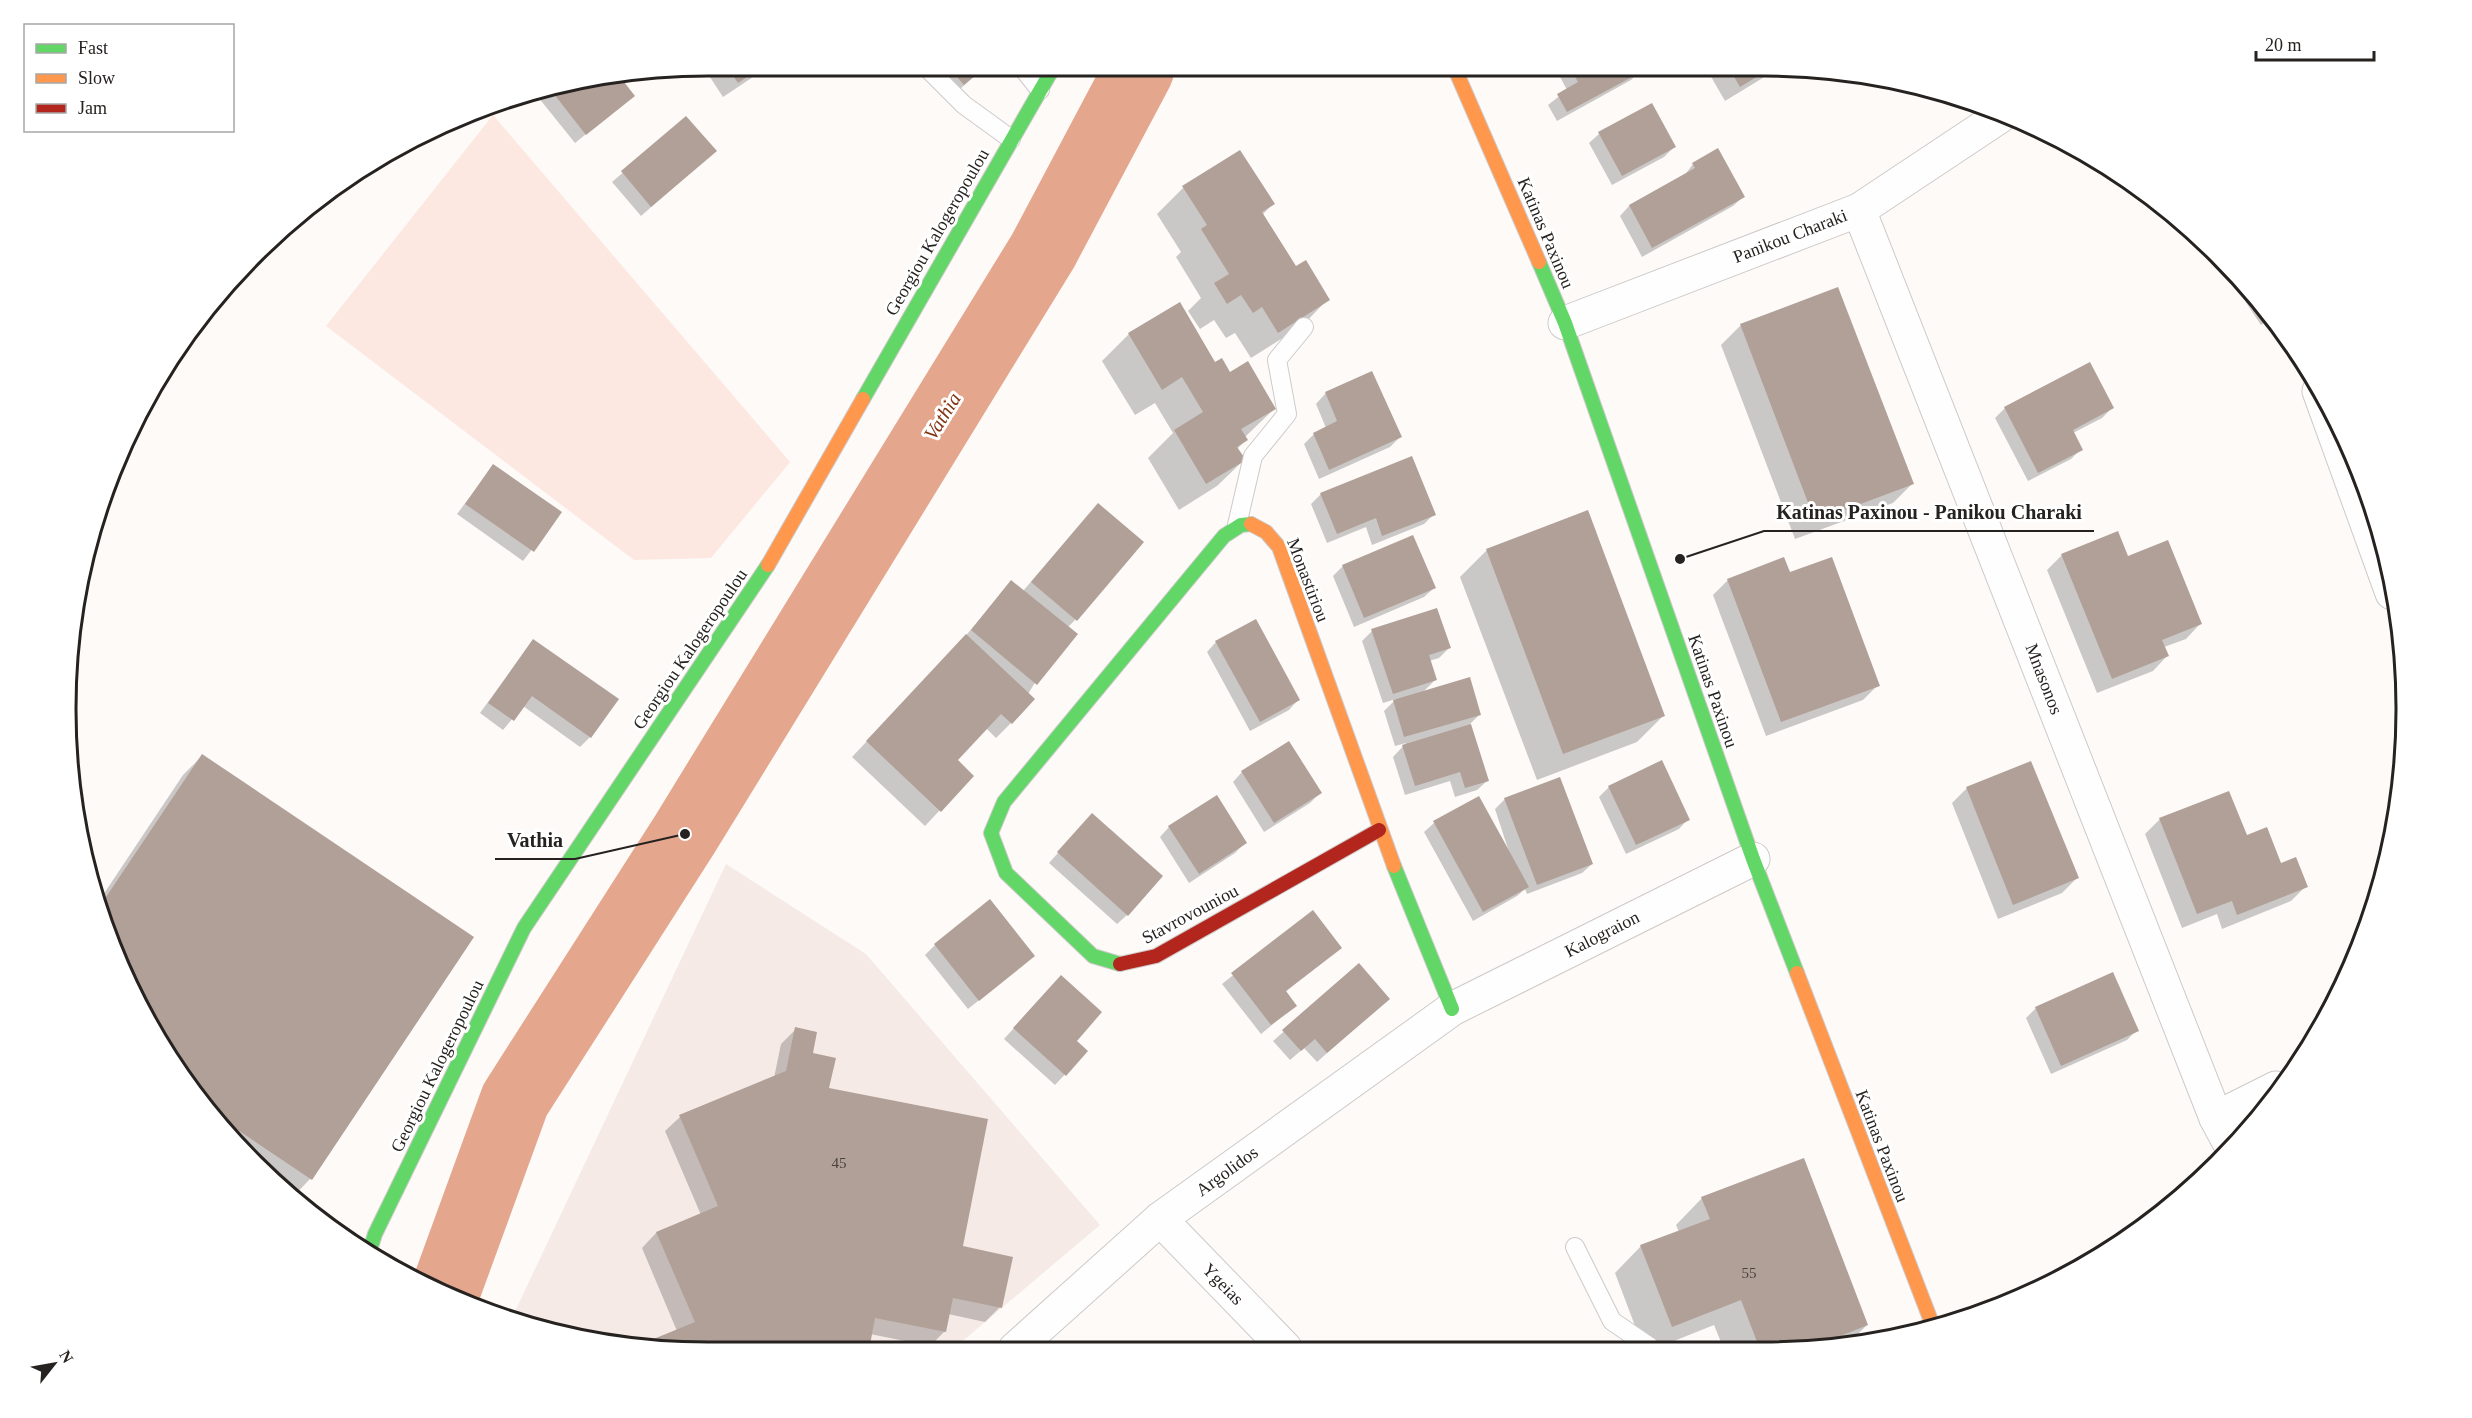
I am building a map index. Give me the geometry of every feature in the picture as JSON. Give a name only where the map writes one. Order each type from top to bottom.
[{"type":"street","name":"Georgiou Kalogeropoulou","points":[[372,1244],[524,928],[764,572],[1048,76]]},
{"type":"street","name":"Katinas Paxinou","points":[[1458,76],[1564,323],[1753,859],[1930,1319]]},
{"type":"street","name":"Panikou Charaki","points":[[1564,323],[1859,210],[1994,121]]},
{"type":"street","name":"Mnasonos","points":[[1859,210],[2216,1118],[2227,1138]]},
{"type":"street","points":[[2344,461],[2370,533]]},
{"type":"street","name":"Monastiriou","points":[[1237,525],[1251,522],[1266,530],[1279,546],[1378,830],[1452,1009]]},
{"type":"street","name":"Stavrovouniou","points":[[1237,525],[1224,536],[1004,802],[991,833],[1006,873],[1093,956],[1120,964],[1156,956],[1378,830]]},
{"type":"street","name":"Kalograion","points":[[1452,1009],[1753,859]]},
{"type":"street","name":"Argolidos","points":[[1023,1342],[1160,1219],[1452,1009]]},
{"type":"street","points":[[2216,1118],[2266,1093]]},
{"type":"street","name":"Ygeias","points":[[1160,1219],[1279,1342]]},
{"type":"lane","points":[[935,76],[964,105],[1011,139]]},
{"type":"lane","points":[[1029,76],[1040,90]]},
{"type":"lane","points":[[1237,525],[1253,456],[1287,414],[1277,360],[1304,327]]},
{"type":"lane","points":[[1575,1247],[1612,1321],[1643,1342]]},
{"type":"shaded area","points":[[493,115],[790,462],[711,558],[634,560],[326,326]]},
{"type":"shaded area","points":[[726,864],[866,954],[1100,1225],[961,1342],[668,1340],[586,1329],[515,1311]]},
{"type":"building","points":[[733,76],[748,76],[738,83]]},
{"type":"building","points":[[956,76],[975,76],[964,85]]},
{"type":"building","points":[[1575,76],[1634,76],[1567,112],[1557,94],[1578,82]]},
{"type":"building","points":[[1734,76],[1758,76],[1740,87]]},
{"type":"building","points":[[624,82],[635,96],[586,135],[555,96]]},
{"type":"building","points":[[1652,103],[1676,147],[1622,176],[1598,132]]},
{"type":"building","points":[[686,116],[717,151],[651,207],[621,171]]},
{"type":"building","points":[[1718,148],[1745,197],[1652,248],[1629,205],[1695,168],[1692,163]]},
{"type":"building","points":[[1240,150],[1275,204],[1262,212],[1296,266],[1306,260],[1330,300],[1278,333],[1262,307],[1253,313],[1241,295],[1227,304],[1214,283],[1229,274],[1201,229],[1207,225],[1182,186]]},
{"type":"building","points":[[1838,287],[1914,484],[1815,521],[1740,324]]},
{"type":"building","points":[[1180,302],[1215,362],[1222,358],[1230,372],[1248,361],[1276,409],[1241,429],[1248,440],[1237,447],[1246,460],[1206,484],[1174,430],[1203,412],[1182,377],[1162,390],[1128,333]]},
{"type":"building","points":[[2090,362],[2114,408],[2073,430],[2083,450],[2038,473],[2004,407]]},
{"type":"building","points":[[1372,371],[1402,437],[1329,470],[1313,433],[1337,421],[1325,392]]},
{"type":"building","points":[[1412,456],[1436,515],[1382,536],[1376,518],[1337,534],[1320,493]]},
{"type":"building","points":[[493,464],[562,512],[534,552],[465,504]]},
{"type":"building","points":[[1098,503],[1144,542],[1077,621],[1031,582]]},
{"type":"building","points":[[1588,510],[1665,716],[1563,754],[1486,549]]},
{"type":"building","points":[[2118,531],[2128,556],[2168,540],[2202,624],[2162,640],[2169,656],[2112,679],[2061,554]]},
{"type":"building","points":[[1413,535],[1436,588],[1364,618],[1342,565]]},
{"type":"building","points":[[1784,557],[1790,572],[1832,557],[1880,686],[1781,722],[1727,579]]},
{"type":"building","points":[[1011,580],[1078,634],[1037,685],[971,630]]},
{"type":"building","points":[[1437,608],[1451,648],[1429,655],[1437,680],[1393,694],[1371,629]]},
{"type":"building","points":[[1256,619],[1300,700],[1260,722],[1215,641]]},
{"type":"building","points":[[966,634],[1035,699],[1012,724],[1001,714],[958,760],[974,776],[941,812],[866,741]]},
{"type":"building","points":[[533,639],[619,699],[591,738],[532,696],[514,721],[488,703]]},
{"type":"building","points":[[1470,677],[1481,715],[1404,737],[1393,700]]},
{"type":"building","points":[[1471,724],[1489,781],[1465,788],[1460,772],[1415,786],[1402,745]]},
{"type":"building","points":[[1289,741],[1322,793],[1274,823],[1241,771]]},
{"type":"building","points":[[202,754],[474,937],[312,1180],[235,1128],[207,1094],[161,1025],[142,989],[106,898]]},
{"type":"building","points":[[1662,760],[1690,820],[1636,845],[1608,786]]},
{"type":"building","points":[[2031,761],[2079,878],[2013,905],[1966,787]]},
{"type":"building","points":[[1560,777],[1593,864],[1537,885],[1504,798]]},
{"type":"building","points":[[2229,791],[2247,835],[2267,827],[2281,863],[2296,857],[2308,887],[2237,915],[2232,901],[2197,914],[2159,818]]},
{"type":"building","points":[[1217,795],[1247,843],[1199,874],[1168,826]]},
{"type":"building","points":[[1479,796],[1529,887],[1483,912],[1433,821]]},
{"type":"building","points":[[1092,813],[1163,876],[1128,916],[1057,852]]},
{"type":"building","points":[[990,899],[1035,956],[979,1001],[934,944]]},
{"type":"building","points":[[1313,910],[1342,948],[1286,991],[1297,1006],[1271,1025],[1231,973]]},
{"type":"building","points":[[1359,963],[1390,999],[1327,1053],[1315,1039],[1301,1051],[1282,1030]]},
{"type":"building","points":[[2113,972],[2139,1031],[2061,1066],[2035,1007]]},
{"type":"building","points":[[1061,975],[1102,1012],[1077,1041],[1088,1051],[1066,1076],[1013,1028]]},
{"type":"building","points":[[795,1027],[817,1032],[813,1053],[836,1058],[829,1088],[988,1119],[963,1246],[1013,1257],[1002,1308],[953,1298],[946,1332],[875,1318],[870,1342],[709,1342],[654,1339],[695,1322],[656,1232],[718,1206],[679,1115],[786,1071]]},
{"type":"building","points":[[1804,1158],[1868,1325],[1839,1337],[1757,1342],[1741,1300],[1672,1327],[1640,1245],[1710,1219],[1701,1197]]},
{"type":"waterway","name":"Vathia","points":[[448,1284],[515,1100],[685,834],[1043,251],[1136,76]]},
{"type":"traffic: fast","points":[[863,399],[1049,76]]},
{"type":"traffic: fast","points":[[1539,262],[1565,323],[1753,859],[1797,973]]},
{"type":"traffic: fast","points":[[1120,964],[1093,956],[1006,873],[991,833],[1004,802],[1224,536],[1241,525],[1251,524]]},
{"type":"traffic: fast","points":[[372,1244],[524,928],[768,565]]},
{"type":"traffic: fast","points":[[1394,866],[1452,1009]]},
{"type":"traffic: slow","points":[[1458,76],[1539,262]]},
{"type":"traffic: slow","points":[[768,565],[863,399]]},
{"type":"traffic: slow","points":[[1251,524],[1266,532],[1279,547],[1394,866]]},
{"type":"traffic: slow","points":[[1797,973],[1930,1319]]},
{"type":"traffic: jam","points":[[1120,964],[1156,956],[1379,830]]},
{"type":"place","name":"Katinas Paxinou - Panikou Charaki","points":[[1680,559]]},
{"type":"place","name":"Vathia","points":[[685,834]]}]
